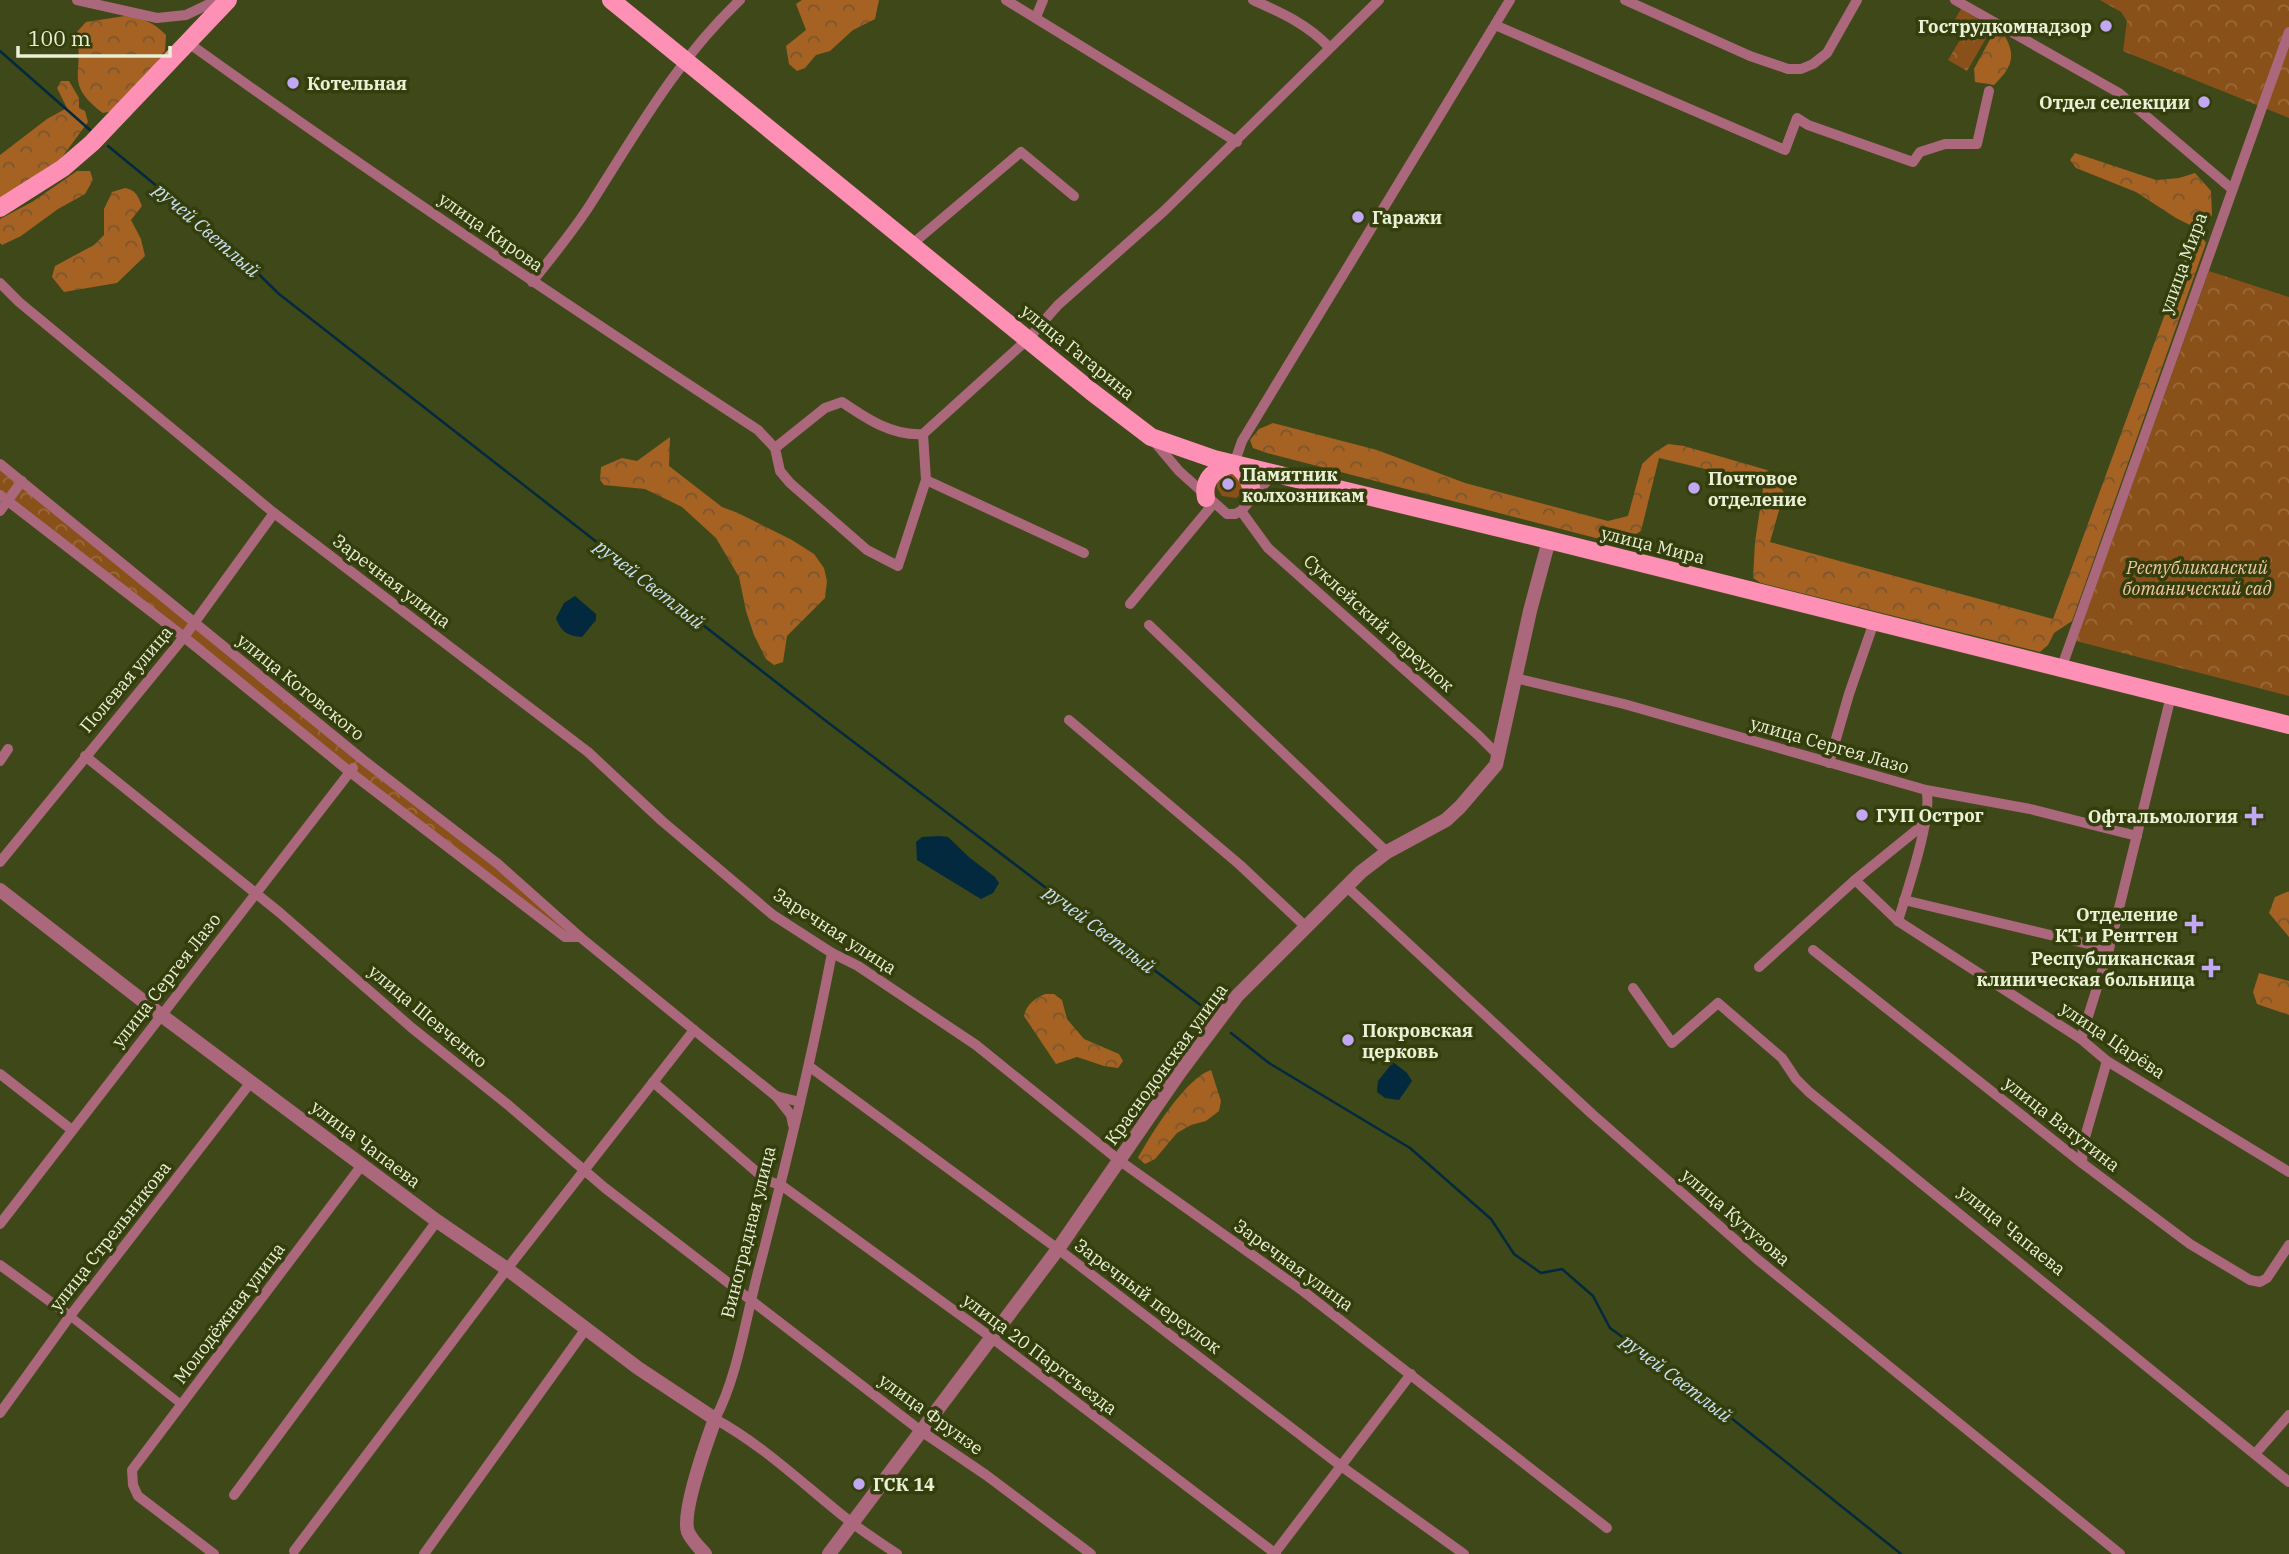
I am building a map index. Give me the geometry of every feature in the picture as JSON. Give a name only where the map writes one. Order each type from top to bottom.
[{"type":"main road","name":"улица Гагарина","points":[[611,0],[1151,437],[1194,454],[1234,464]]},
{"type":"main road","points":[[0,208],[76,158],[200,28],[217,3]]},
{"type":"main road","points":[[1209,500],[1205,485],[1209,477],[1221,468],[1234,464],[1248,477],[1252,496]]},
{"type":"main road","name":"улица Мира","points":[[1234,464],[2289,725]]},
{"type":"street","points":[[78,0],[157,18],[186,15],[217,3]]},
{"type":"street","points":[[532,282],[595,197],[648,111],[706,34],[740,0]]},
{"type":"street","points":[[1006,0],[1237,142]]},
{"type":"street","points":[[1037,17],[1044,0]]},
{"type":"street","points":[[1253,0],[1299,21],[1329,47]]},
{"type":"street","points":[[775,448],[825,408],[842,402],[870,422],[907,435],[923,435],[1028,339],[1058,305],[1237,142],[1329,47],[1379,0]]},
{"type":"street","points":[[1234,464],[1242,441],[1510,0]]},
{"type":"street","points":[[1625,0],[1750,56],[1788,69],[1801,69],[1813,64],[1826,53],[1857,0]]},
{"type":"street","points":[[1955,0],[2119,93],[2232,189]]},
{"type":"street","points":[[186,15],[200,28]]},
{"type":"street","points":[[1495,25],[1785,150],[1797,118],[1808,125],[1913,162],[1920,152],[1945,144],[1978,144],[1989,91]]},
{"type":"street","name":"улица Мира","points":[[2062,669],[2289,32]]},
{"type":"street","name":"улица Кирова","points":[[187,42],[532,282],[758,430],[775,448],[780,471],[790,483],[867,550],[898,566],[926,480]]},
{"type":"street","points":[[911,245],[1021,152],[1074,196]]},
{"type":"street","name":"Заречная улица","points":[[0,283],[30,311],[274,513],[588,752],[662,821],[773,915],[832,953],[858,966],[976,1045],[1120,1161],[1303,1291],[1607,1528]]},
{"type":"street","points":[[923,435],[926,480],[1084,553]]},
{"type":"street","points":[[1151,437],[1165,457],[1209,500],[1227,513],[1235,514],[1241,511],[1273,474]]},
{"type":"street","name":"улица Котовского","points":[[0,464],[362,759],[498,864],[580,937],[776,1096],[800,1102]]},
{"type":"street","points":[[0,511],[4,498],[22,481]]},
{"type":"street","name":"улица Котовского","points":[[4,498],[184,637],[350,772],[565,937],[580,937]]},
{"type":"street","points":[[1130,604],[1209,500]]},
{"type":"street","name":"Суклейский переулок","points":[[1241,511],[1268,548],[1499,756]]},
{"type":"street","name":"Полевая улица","points":[[0,862],[184,637],[274,513]]},
{"type":"street","name":"Краснодонская улица","points":[[829,1554],[1058,1249],[1237,996],[1346,886],[1387,852],[1446,820],[1490,774],[1499,756],[1549,540]]},
{"type":"street","points":[[1829,763],[1874,622]]},
{"type":"street","points":[[1149,625],[1387,852]]},
{"type":"street","name":"улица Сергея Лазо","points":[[1515,678],[1624,704],[1926,790],[2030,809],[2137,836]]},
{"type":"street","points":[[2081,1039],[2109,948],[2171,696]]},
{"type":"street","points":[[1069,720],[1240,865],[1305,926]]},
{"type":"street","points":[[0,761],[8,749]]},
{"type":"street","name":"улица Шевченко","points":[[85,756],[255,893],[412,1028],[584,1170],[751,1301]]},
{"type":"street","name":"улица Сергея Лазо","points":[[0,1224],[255,893],[362,759]]},
{"type":"street","points":[[1898,921],[1924,824],[1928,799],[1926,790]]},
{"type":"street","points":[[1759,967],[1855,880],[1924,824]]},
{"type":"street","name":"улица Царёва","points":[[1855,880],[1898,921],[2081,1039],[2108,1060],[2289,1172]]},
{"type":"street","name":"улица Кутузова","points":[[1346,886],[1592,1114],[1757,1259],[2120,1554]]},
{"type":"street","name":"улица Чапаева","points":[[0,890],[161,1016],[437,1221],[507,1269],[585,1330],[715,1419]]},
{"type":"street","points":[[1904,900],[2109,948]]},
{"type":"street","name":"улица Ватутина","points":[[1813,950],[2082,1163],[2190,1244],[2250,1280],[2260,1282],[2267,1278],[2289,1245]]},
{"type":"street","name":"Виноградная улица","points":[[705,1554],[687,1530],[687,1516],[704,1449],[729,1385],[781,1185],[810,1067],[832,953]]},
{"type":"street","name":"улица Чапаева","points":[[1633,988],[1672,1043],[1718,1003],[1782,1058],[1809,1092],[2289,1482]]},
{"type":"street","points":[[294,1551],[507,1269],[694,1030]]},
{"type":"street","points":[[2082,1163],[2083,1144],[2108,1060]]},
{"type":"street","name":"Заречный переулок","points":[[810,1067],[1058,1249],[1341,1466],[1464,1554]]},
{"type":"street","points":[[0,1074],[72,1130]]},
{"type":"street","name":"улица Стрельникова","points":[[0,1413],[70,1316],[251,1082]]},
{"type":"street","name":"улица 20 Партсъезда","points":[[653,1082],[760,1174],[781,1185],[992,1338],[1275,1554]]},
{"type":"street","points":[[776,1096],[791,1115],[793,1128]]},
{"type":"street","name":"Молодёжная улица","points":[[214,1554],[138,1496],[133,1485],[132,1471],[362,1165]]},
{"type":"street","points":[[234,1494],[437,1221]]},
{"type":"street","points":[[0,1265],[70,1316],[182,1405]]},
{"type":"street","name":"улица Фрунзе","points":[[751,1301],[921,1431],[996,1482],[1091,1554]]},
{"type":"street","points":[[424,1554],[585,1330]]},
{"type":"street","points":[[1275,1554],[1410,1374]]},
{"type":"street","points":[[2255,1454],[2289,1415]]},
{"type":"street","points":[[715,1419],[756,1445],[852,1523],[897,1554]]},
{"type":"green space","points":[[802,0],[879,0],[875,19],[853,30],[830,51],[816,55],[805,68],[797,71],[789,64],[786,46],[806,30],[796,4]]},
{"type":"green space","points":[[2100,0],[2289,0],[2289,118],[2123,51],[2127,21],[2121,12]]},
{"type":"green space","points":[[1961,9],[1992,28],[1967,71],[1948,60],[1967,28],[1954,21]]},
{"type":"green space","points":[[125,16],[147,21],[166,35],[165,51],[143,82],[113,111],[103,113],[90,102],[79,85],[76,33],[86,22]]},
{"type":"green space","points":[[2001,29],[2011,52],[2009,65],[1994,85],[1975,82],[1974,69],[1994,32]]},
{"type":"green space","points":[[61,81],[69,81],[79,98],[79,108],[85,111],[88,122],[57,164],[0,202],[0,155],[47,119],[67,108],[57,88]]},
{"type":"green space","points":[[2075,153],[2156,180],[2195,173],[2211,191],[2212,215],[2198,229],[2136,192],[2076,168],[2070,160]]},
{"type":"green space","points":[[77,171],[90,171],[93,180],[85,194],[58,209],[21,236],[2,245],[0,243],[0,219],[32,202]]},
{"type":"green space","points":[[125,188],[136,194],[142,206],[131,220],[141,239],[145,256],[117,283],[64,292],[52,277],[55,266],[94,245],[104,235],[104,209],[112,192]]},
{"type":"green space","points":[[2202,237],[2206,243],[2072,621],[2054,633],[2048,645],[2040,652],[1761,583],[1753,578],[1763,489],[1760,482],[1659,458],[1641,531],[1619,544],[1267,453],[1253,448],[1250,440],[1259,429],[1273,423],[1377,450],[1465,483],[1608,521],[1628,516],[1642,464],[1668,444],[1684,446],[1767,470],[1777,480],[1784,493],[1770,542],[2053,619],[2191,243]]},
{"type":"green space","name":"Республиканский ботанический сад","points":[[2209,271],[2289,297],[2289,696],[2076,641]]},
{"type":"green space","points":[[670,437],[669,466],[722,507],[792,540],[814,554],[824,568],[827,581],[825,598],[787,636],[783,662],[774,665],[766,659],[746,611],[739,577],[716,538],[682,507],[645,489],[604,485],[600,480],[601,467],[622,458],[637,461]]},
{"type":"green space","points":[[0,464],[580,937],[565,937],[0,495]]},
{"type":"green space","points":[[1238,470],[1243,492],[1236,498],[1222,496],[1217,488],[1217,479]]},
{"type":"green space","points":[[2289,891],[2289,937],[2269,913],[2275,897]]},
{"type":"green space","points":[[2259,973],[2289,981],[2289,1015],[2257,1004],[2253,992]]},
{"type":"green space","points":[[1045,994],[1054,994],[1062,1000],[1067,1019],[1084,1039],[1119,1054],[1123,1061],[1118,1068],[1077,1057],[1056,1064],[1024,1016],[1031,1002]]},
{"type":"green space","points":[[1211,1070],[1221,1101],[1219,1111],[1206,1121],[1177,1133],[1155,1159],[1145,1164],[1138,1158],[1160,1122],[1180,1095],[1201,1075]]},
{"type":"water","points":[[575,596],[596,614],[596,620],[582,637],[566,632],[556,618],[564,603]]},
{"type":"water","points":[[922,837],[948,837],[995,877],[999,883],[993,893],[981,899],[917,860],[916,842]]},
{"type":"water","points":[[1393,1062],[1407,1073],[1412,1081],[1399,1100],[1385,1098],[1377,1092],[1378,1081]]},
{"type":"waterway","name":"ручей Светлый","points":[[0,51],[90,130]]},
{"type":"waterway","name":"ручей Светлый","points":[[108,146],[231,247],[279,294],[826,721],[1203,1007]]},
{"type":"waterway","name":"ручей Светлый","points":[[1231,1033],[1269,1063],[1410,1148],[1491,1219],[1514,1254],[1541,1273],[1562,1269],[1593,1296],[1610,1328],[1700,1393],[1901,1554]]},
{"type":"place","name":"Гострудкомнадзор","points":[[2106,26]]},
{"type":"place","name":"Котельная","points":[[293,83]]},
{"type":"place","name":"Отдел селекции","points":[[2204,102]]},
{"type":"place","name":"Гаражи","points":[[1358,217]]},
{"type":"place","name":"Памятник колхозникам","points":[[1228,484]]},
{"type":"place","name":"Почтовое отделение","points":[[1694,488]]},
{"type":"place","name":"ГУП Острог","points":[[1862,815]]},
{"type":"place","name":"Офтальмология","points":[[2254,816]]},
{"type":"place","name":"Отделение КТ и Рентген","points":[[2194,924]]},
{"type":"place","name":"Республиканская клиническая больница","points":[[2211,968]]},
{"type":"place","name":"Покровская церковь","points":[[1348,1040]]},
{"type":"place","name":"ГСК 14","points":[[859,1484]]}]
